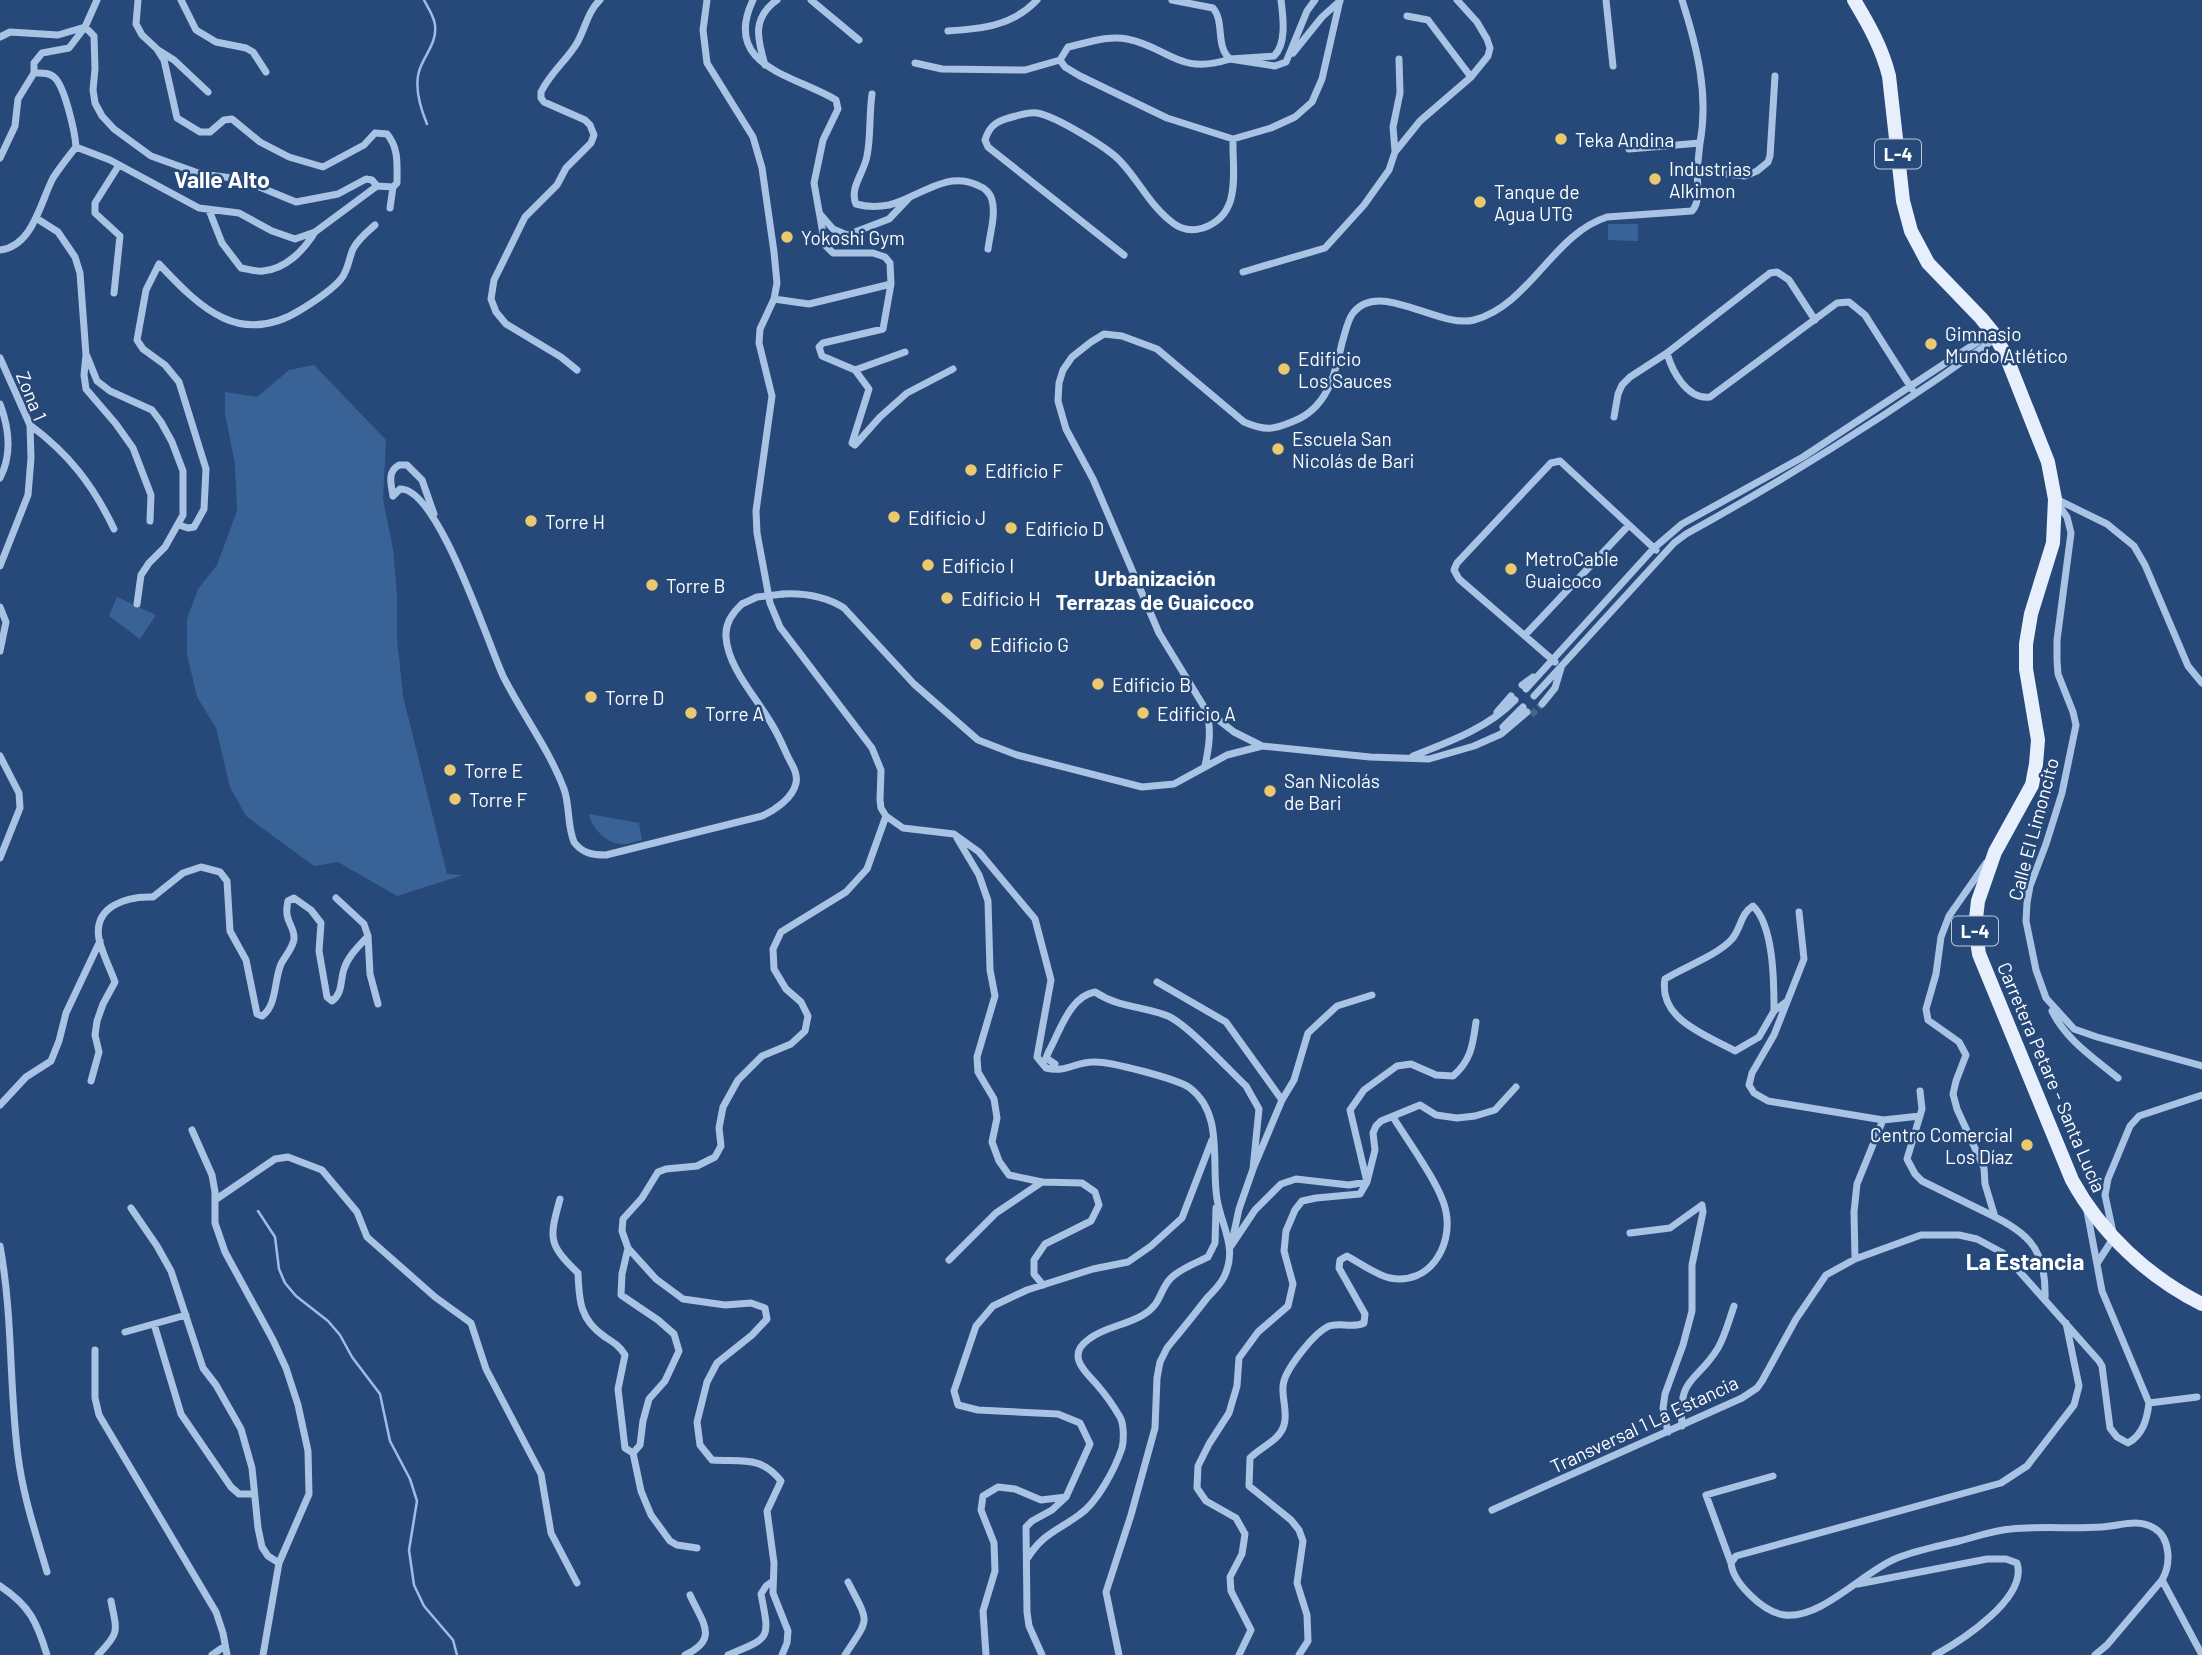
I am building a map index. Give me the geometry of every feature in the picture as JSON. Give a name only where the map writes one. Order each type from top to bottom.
[{"type":"main road","name":"Carretera Petare - Santa Lucía","points":[[1854,0],[1877,39],[1889,76],[1903,201],[1910,232],[1928,263],[1994,334],[2015,376],[2048,463],[2055,499],[2053,543],[2031,614],[2026,644],[2026,669],[2038,740],[2036,764],[2032,785],[1995,852],[1978,901],[1975,927],[1979,954],[2072,1180],[2087,1207],[2131,1256],[2185,1296],[2202,1304]]},
{"type":"street","points":[[0,158],[15,126],[18,99],[34,73],[34,63],[41,53],[69,48],[85,27],[97,0]]},
{"type":"street","points":[[138,0],[136,24],[142,34],[208,92]]},
{"type":"street","points":[[181,0],[196,30],[216,42],[253,52],[266,72]]},
{"type":"street","points":[[577,370],[561,357],[506,324],[496,312],[491,299],[494,280],[525,217],[557,185],[566,168],[591,144],[594,135],[590,125],[585,120],[544,102],[541,92],[546,81],[576,46],[594,5],[600,0]]},
{"type":"street","points":[[707,0],[704,30],[706,63],[753,137],[762,167],[775,262],[775,299],[762,323],[759,343],[772,396],[756,511],[765,579],[770,603],[780,627],[872,748],[881,770],[880,800],[886,816],[903,828],[954,834],[979,852],[1035,919],[1051,980],[1037,1058],[1046,1068],[1066,1069],[1090,1061],[1115,1064],[1190,1087],[1206,1107],[1213,1136],[1217,1198],[1215,1243],[1208,1257],[1170,1279],[1158,1303],[1144,1315],[1090,1338],[1082,1346],[1078,1356],[1081,1369],[1122,1419],[1122,1446],[1104,1486],[1082,1514],[1036,1543],[1027,1559]]},
{"type":"street","points":[[753,0],[746,25],[751,54],[765,65],[836,100],[838,109],[823,140],[814,183],[825,244],[833,254],[873,253],[885,257],[890,263],[891,284],[885,327],[822,343],[819,347],[821,356],[855,370],[869,389],[852,443],[855,445],[880,417],[907,393],[953,369]]},
{"type":"street","points":[[765,65],[757,33],[759,21],[765,9],[776,0]]},
{"type":"street","points":[[811,0],[859,40]]},
{"type":"street","points":[[948,31],[1007,22],[1026,12],[1037,0]]},
{"type":"street","points":[[1172,0],[1213,8],[1218,14],[1222,45],[1230,59],[1275,66],[1289,59],[1322,17],[1340,0]]},
{"type":"street","points":[[915,63],[942,69],[1025,70],[1060,60],[1068,47],[1113,38],[1129,39],[1190,64],[1274,56],[1279,52],[1283,20],[1282,0]]},
{"type":"street","points":[[1289,59],[1307,11],[1315,0]]},
{"type":"street","points":[[1060,60],[1065,67],[1080,76],[1167,118],[1233,139],[1271,128],[1295,117],[1312,102],[1322,79],[1340,0]]},
{"type":"street","points":[[1243,272],[1325,248],[1364,205],[1389,170],[1395,152],[1420,121],[1471,77],[1488,56],[1490,48],[1477,22],[1457,0]]},
{"type":"street","points":[[1606,0],[1613,66]]},
{"type":"street","points":[[1205,766],[1210,745],[1206,710],[1159,633],[1093,479],[1061,415],[1058,401],[1063,370],[1072,357],[1104,334],[1136,340],[1157,349],[1244,422],[1260,429],[1281,428],[1301,419],[1319,404],[1335,373],[1352,314],[1365,304],[1396,303],[1453,321],[1467,321],[1481,317],[1508,302],[1577,234],[1594,221],[1607,217],[1692,211],[1698,198],[1697,171],[1703,89],[1697,52],[1682,0]]},
{"type":"street","points":[[1407,16],[1428,20],[1471,77]]},
{"type":"street","points":[[0,37],[10,32],[58,36],[85,27]]},
{"type":"street","points":[[85,27],[94,36],[95,103],[114,129],[151,156],[201,174],[240,178],[296,202],[338,194],[366,179],[372,180],[376,186]]},
{"type":"street","points":[[157,49],[164,60],[172,87],[177,118],[200,132],[210,132],[224,120],[232,119],[260,142],[289,157],[323,167],[364,145],[375,133],[387,134],[395,143],[397,183],[393,187],[390,208]]},
{"type":"street","points":[[1395,152],[1393,127],[1400,93],[1399,59]]},
{"type":"street","points":[[34,73],[46,73],[54,77],[60,86],[76,147]]},
{"type":"street","points":[[1697,171],[1745,176],[1768,162],[1775,76]]},
{"type":"street","points":[[872,94],[868,154],[853,196],[856,204],[864,206],[889,205],[908,199]]},
{"type":"street","points":[[1124,255],[988,146],[985,140],[987,131],[995,122],[1022,114],[1037,113],[1057,120],[1119,159],[1171,222],[1180,228],[1191,230],[1212,224],[1229,208],[1234,184],[1233,139]]},
{"type":"street","points":[[1629,149],[1700,143]]},
{"type":"street","points":[[76,147],[119,164],[199,208],[239,213],[272,231],[295,239],[315,232],[376,186],[393,187]]},
{"type":"street","points":[[0,250],[11,249],[24,237],[36,218],[54,177],[76,147]]},
{"type":"street","points":[[114,293],[120,236],[95,213],[95,203],[119,164]]},
{"type":"street","points":[[818,211],[833,229],[847,235],[889,219],[919,191],[947,182],[965,181],[987,190],[992,197],[993,214],[988,249]]},
{"type":"street","points":[[209,210],[222,243],[241,268],[264,271],[290,262],[306,247],[315,232]]},
{"type":"street","points":[[36,218],[58,232],[75,257],[80,273],[86,389],[133,448],[151,495],[150,521]]},
{"type":"street","points":[[179,525],[194,527],[204,509],[206,469],[179,382],[165,365],[143,349],[137,340],[146,290],[159,264],[184,291],[220,318],[238,325],[275,323],[314,302],[341,279],[354,247],[375,225]]},
{"type":"street","points":[[1614,417],[1622,385],[1770,273],[1782,274],[1789,280],[1815,320]]},
{"type":"street","points":[[775,299],[808,304],[891,284]]},
{"type":"street","points":[[1667,353],[1678,378],[1687,388],[1697,395],[1710,397],[1837,303],[1849,302],[1858,307],[1916,396]]},
{"type":"street","points":[[1524,687],[1554,661],[1654,548],[1682,524],[1803,457],[1985,337],[1994,334]]},
{"type":"street","points":[[1561,668],[1555,688],[1538,700],[1550,687],[1554,675],[1662,554],[1686,534],[1767,490],[1916,396],[1989,343],[1994,334]]},
{"type":"street","points":[[855,370],[905,352]]},
{"type":"street","points":[[86,355],[97,381],[110,391],[152,410],[162,422],[183,471],[183,515],[165,547],[141,575],[137,604]]},
{"type":"street","name":"Zona 1","points":[[0,358],[30,425],[31,458],[28,495],[0,566]]},
{"type":"street","points":[[0,404],[6,421],[8,443],[8,464],[0,478]]},
{"type":"street","points":[[30,425],[51,440],[99,496],[114,529]]},
{"type":"street","points":[[1561,668],[1459,579],[1454,570],[1457,563],[1551,463],[1560,461],[1628,526],[1662,554]]},
{"type":"street","points":[[439,527],[422,501],[412,492],[400,489],[394,496],[390,476],[396,466],[407,465],[422,480],[439,527],[474,601],[505,678],[564,789],[574,842],[578,848],[590,854],[606,855],[762,816],[783,803],[790,793],[796,782],[795,771],[778,734],[737,668],[727,642],[727,627],[734,611],[757,597],[783,594],[814,596],[835,602],[844,608],[914,684],[985,744],[1017,755],[1142,787],[1174,785],[1227,755],[1262,746],[1370,757],[1429,759],[1474,746],[1503,732],[1527,711]]},
{"type":"street","points":[[2055,499],[2107,524],[2134,545],[2146,565],[2188,666],[2202,683]]},
{"type":"street","name":"Calle El Limoncito","points":[[2055,499],[2067,517],[2071,533],[2057,640],[2058,674],[2076,725],[2062,793],[2030,886],[2027,903],[2026,920],[2036,970],[2046,998],[2074,1029],[2202,1066]]},
{"type":"street","points":[[1525,635],[1628,526]]},
{"type":"street","points":[[0,607],[6,622],[0,651]]},
{"type":"street","points":[[1409,758],[1458,738],[1497,716],[1513,698]]},
{"type":"street","points":[[1206,710],[1234,732],[1262,746]]},
{"type":"street","points":[[0,756],[19,793],[20,808],[0,858]]},
{"type":"street","points":[[782,1655],[788,1631],[773,1592],[774,1563],[767,1511],[781,1481],[772,1469],[756,1460],[712,1460],[700,1445],[697,1422],[707,1382],[717,1363],[752,1335],[767,1319],[765,1308],[751,1303],[725,1305],[683,1299],[656,1279],[628,1248],[622,1231],[623,1219],[642,1198],[658,1172],[697,1166],[715,1157],[721,1146],[719,1128],[723,1107],[738,1080],[762,1056],[791,1044],[806,1031],[808,1016],[801,1002],[786,989],[774,969],[773,949],[780,932],[846,892],[867,869],[886,816]]},
{"type":"street","points":[[954,834],[979,875],[988,901],[990,970],[995,996],[977,1057],[978,1072],[994,1099],[997,1118],[992,1142],[999,1161],[1009,1175],[1042,1182],[1082,1183],[1095,1192],[1099,1205],[1091,1222],[1045,1244],[1034,1260],[1034,1274],[1043,1285]]},
{"type":"street","points":[[1995,852],[1949,916],[1941,937],[1936,974],[1926,1009],[1928,1020],[1959,1042],[1966,1055],[1955,1081],[1953,1094],[1957,1109],[1984,1168],[1985,1184],[1995,1217]]},
{"type":"street","points":[[91,1081],[99,1052],[95,1035],[97,1021],[116,982],[100,941],[98,928],[102,916],[123,900],[153,897],[183,873],[201,867],[219,872],[227,881],[230,930],[246,960],[253,1004],[257,1014],[262,1016],[271,1004],[281,963],[294,942],[294,934],[285,912],[288,901],[294,898],[311,910],[321,923],[319,951],[327,997],[332,1001],[341,989],[348,960],[368,936]]},
{"type":"street","points":[[336,898],[364,924],[368,936],[370,974],[378,1004]]},
{"type":"street","points":[[1774,1011],[1768,937],[1759,912],[1753,906],[1746,910],[1732,939],[1665,979],[1663,993],[1672,1011],[1685,1024],[1735,1052],[1759,1037],[1774,1011],[1786,1002]]},
{"type":"street","points":[[1799,912],[1804,959],[1774,1035],[1752,1073],[1749,1085],[1754,1093],[1768,1101],[1883,1120],[1920,1116]]},
{"type":"street","points":[[0,1105],[26,1077],[51,1061],[66,1013],[100,941]]},
{"type":"street","points":[[1157,982],[1226,1022],[1282,1100]]},
{"type":"street","points":[[1055,1064],[1046,1058],[1075,1003],[1085,993],[1095,992],[1107,1000],[1167,1016],[1181,1025],[1246,1086],[1251,1094],[1259,1109],[1253,1170]]},
{"type":"street","points":[[1119,1655],[1106,1592],[1155,1428],[1160,1362],[1167,1348],[1223,1278],[1239,1209],[1282,1100],[1294,1080],[1308,1033],[1337,1006],[1372,995]]},
{"type":"street","points":[[2046,998],[2058,1024],[2118,1078]]},
{"type":"street","points":[[1367,1182],[1350,1110],[1364,1090],[1397,1066],[1411,1064],[1436,1074],[1453,1076],[1462,1068],[1472,1051],[1476,1021]]},
{"type":"street","points":[[1239,1655],[1251,1630],[1231,1591],[1230,1577],[1242,1554],[1245,1534],[1236,1518],[1206,1501],[1197,1488],[1198,1466],[1229,1413],[1237,1386],[1239,1358],[1258,1332],[1288,1306],[1293,1284],[1284,1251],[1286,1231],[1295,1210],[1302,1201],[1360,1194],[1367,1182],[1375,1150],[1373,1133],[1381,1121],[1420,1105],[1436,1115],[1457,1118],[1475,1116],[1495,1110],[1516,1087]]},
{"type":"street","points":[[1920,1091],[1920,1116],[1908,1159],[1915,1174],[1922,1181],[2019,1230],[2036,1250],[2046,1277],[2045,1298]]},
{"type":"street","points":[[2098,1263],[2114,1237],[2105,1195],[2108,1179],[2130,1126],[2139,1116],[2202,1095]]},
{"type":"street","points":[[1299,1655],[1308,1641],[1307,1615],[1297,1583],[1303,1541],[1291,1520],[1249,1486],[1250,1458],[1261,1447],[1278,1438],[1285,1423],[1282,1384],[1299,1355],[1330,1325],[1357,1326],[1364,1323],[1365,1314],[1339,1269],[1340,1261],[1347,1256],[1390,1278],[1414,1278],[1436,1262],[1447,1242],[1446,1211],[1428,1173],[1393,1117]]},
{"type":"street","points":[[1855,1258],[1854,1212],[1857,1184],[1883,1120]]},
{"type":"street","points":[[192,1130],[212,1175],[215,1223],[225,1252],[286,1368],[298,1405],[308,1451],[309,1494],[279,1563],[263,1655]]},
{"type":"street","points":[[1042,1655],[1029,1626],[1027,1612],[1026,1527],[1066,1497],[1090,1444],[1080,1423],[1058,1414],[978,1410],[958,1405],[954,1391],[976,1326],[993,1306],[1043,1285],[1093,1269],[1128,1262],[1151,1246],[1182,1218],[1213,1136]]},
{"type":"street","points":[[215,1200],[275,1159],[288,1157],[322,1170],[357,1212],[367,1237],[435,1297],[471,1323],[486,1369],[541,1474],[551,1533],[577,1583]]},
{"type":"street","points":[[1231,1246],[1255,1210],[1281,1184],[1296,1179],[1349,1185],[1367,1182]]},
{"type":"street","points":[[949,1260],[996,1213],[1042,1182]]},
{"type":"street","points":[[1217,1198],[1231,1246]]},
{"type":"street","points":[[559,1199],[552,1230],[556,1251],[578,1273],[579,1296],[585,1320],[621,1347],[625,1355],[618,1389],[625,1448],[633,1452]]},
{"type":"street","points":[[1630,1233],[1670,1228],[1702,1205],[1703,1212],[1692,1265],[1692,1311],[1665,1394],[1663,1408],[1668,1432]]},
{"type":"street","points":[[2087,1207],[2102,1291],[2149,1403],[2197,1397]]},
{"type":"street","points":[[131,1208],[171,1271],[203,1368],[242,1429],[252,1468],[262,1546],[268,1556],[279,1563]]},
{"type":"street","name":"Transversal 1 La Estancia","points":[[1492,1510],[1742,1398],[1757,1388],[1813,1292],[1826,1275],[1855,1258],[1921,1235],[1959,1235],[1977,1239],[2003,1253],[2102,1366],[2110,1429],[2118,1437],[2128,1443],[2134,1440],[2147,1417],[2149,1403]]},
{"type":"street","points":[[0,1246],[12,1339],[18,1458],[23,1487],[47,1572]]},
{"type":"street","points":[[628,1248],[622,1273],[621,1295],[674,1334],[679,1351],[665,1381],[649,1399],[640,1445],[633,1452]]},
{"type":"street","points":[[1682,1426],[1680,1405],[1684,1392],[1691,1378],[1717,1350],[1734,1306]]},
{"type":"street","points":[[125,1332],[186,1315]]},
{"type":"street","points":[[1731,1563],[1736,1556],[2001,1483],[2016,1474],[2027,1466],[2074,1405],[2079,1386],[2066,1322]]},
{"type":"street","points":[[154,1324],[181,1414],[231,1487],[239,1494],[254,1494]]},
{"type":"street","points":[[95,1350],[95,1398],[99,1415],[216,1612],[226,1651],[212,1655]]},
{"type":"street","points":[[633,1452],[641,1491],[651,1515],[670,1541],[677,1545],[697,1548]]},
{"type":"street","points":[[1773,1476],[1706,1495],[1732,1572],[1743,1588],[1773,1612],[1786,1616],[1813,1610],[1896,1558],[2010,1529],[2105,1527],[2129,1522],[2146,1524],[2158,1530],[2164,1538],[2168,1553],[2168,1571],[2107,1645],[2095,1655]]},
{"type":"street","points":[[986,1655],[983,1611],[995,1572],[994,1543],[981,1510],[983,1496],[998,1487],[1015,1489],[1041,1500],[1066,1497]]},
{"type":"street","points":[[1854,1584],[1987,1559],[2006,1559],[2017,1563],[2020,1572],[2016,1583],[1991,1617],[1962,1640],[1935,1655]]},
{"type":"street","points":[[2162,1580],[2202,1655]]},
{"type":"street","points":[[728,1655],[760,1642],[765,1636],[768,1627],[761,1594],[773,1581]]},
{"type":"street","points":[[845,1655],[864,1626],[864,1614],[848,1582]]},
{"type":"street","points":[[0,1586],[32,1613],[47,1655]]},
{"type":"street","points":[[685,1655],[697,1649],[706,1639],[707,1632],[690,1595]]},
{"type":"street","points":[[98,1655],[115,1636],[116,1626],[111,1601]]},
{"type":"shaded area","points":[[1608,224],[1638,224],[1638,241],[1608,240]]},
{"type":"shaded area","points":[[314,365],[386,440],[383,499],[393,549],[397,639],[403,696],[447,874],[463,875],[397,896],[338,862],[314,866],[246,816],[230,787],[216,728],[197,697],[187,654],[187,619],[198,589],[217,565],[237,511],[235,465],[225,413],[225,392],[257,397],[289,370]]},
{"type":"shaded area","points":[[117,597],[156,615],[140,639],[109,616]]},
{"type":"shaded area","points":[[589,814],[639,823],[642,840],[622,844],[610,841],[596,829]]},
{"type":"waterway","points":[[424,0],[435,25],[433,41],[421,66],[418,80],[420,103],[427,124]]},
{"type":"waterway","points":[[258,1211],[275,1237],[279,1269],[285,1283],[340,1335],[352,1357],[380,1394],[390,1441],[410,1479],[417,1501],[409,1550],[414,1585],[424,1606],[453,1640],[457,1655]]},
{"type":"tunnel","points":[[1531,715],[1542,704]]},
{"type":"place","name":"Teka Andina","points":[[1561,139]]},
{"type":"place","name":"Industrias Alkimon","points":[[1655,179]]},
{"type":"place","name":"Tanque de Agua UTG","points":[[1480,202]]},
{"type":"place","name":"Yokoshi Gym","points":[[787,237]]},
{"type":"place","name":"Gimnasio Mundo Atlético","points":[[1931,344]]},
{"type":"place","name":"Edificio Los Sauces","points":[[1284,369]]},
{"type":"place","name":"Escuela San Nicolás de Bari","points":[[1278,449]]},
{"type":"place","name":"Edificio F","points":[[971,470]]},
{"type":"place","name":"Edificio J","points":[[894,517]]},
{"type":"place","name":"Torre H","points":[[531,521]]},
{"type":"place","name":"Edificio D","points":[[1011,528]]},
{"type":"place","name":"Edificio I","points":[[928,565]]},
{"type":"place","name":"MetroCable Guaicoco","points":[[1511,569]]},
{"type":"place","name":"Torre B","points":[[652,585]]},
{"type":"place","name":"Edificio H","points":[[947,598]]},
{"type":"place","name":"Edificio G","points":[[976,644]]},
{"type":"place","name":"Edificio B","points":[[1098,684]]},
{"type":"place","name":"Torre D","points":[[591,697]]},
{"type":"place","name":"Torre A","points":[[691,713]]},
{"type":"place","name":"Edificio A","points":[[1143,713]]},
{"type":"place","name":"Torre E","points":[[450,770]]},
{"type":"place","name":"San Nicolás de Bari","points":[[1270,791]]},
{"type":"place","name":"Torre F","points":[[455,799]]},
{"type":"place","name":"Centro Comercial Los Díaz","points":[[2027,1145]]},
{"type":"district","name":"Valle Alto","points":[[222,179]]},
{"type":"district","name":"Urbanización Terrazas de Guaicoco","points":[[1155,589]]},
{"type":"district","name":"La Estancia","points":[[2025,1261]]}]
